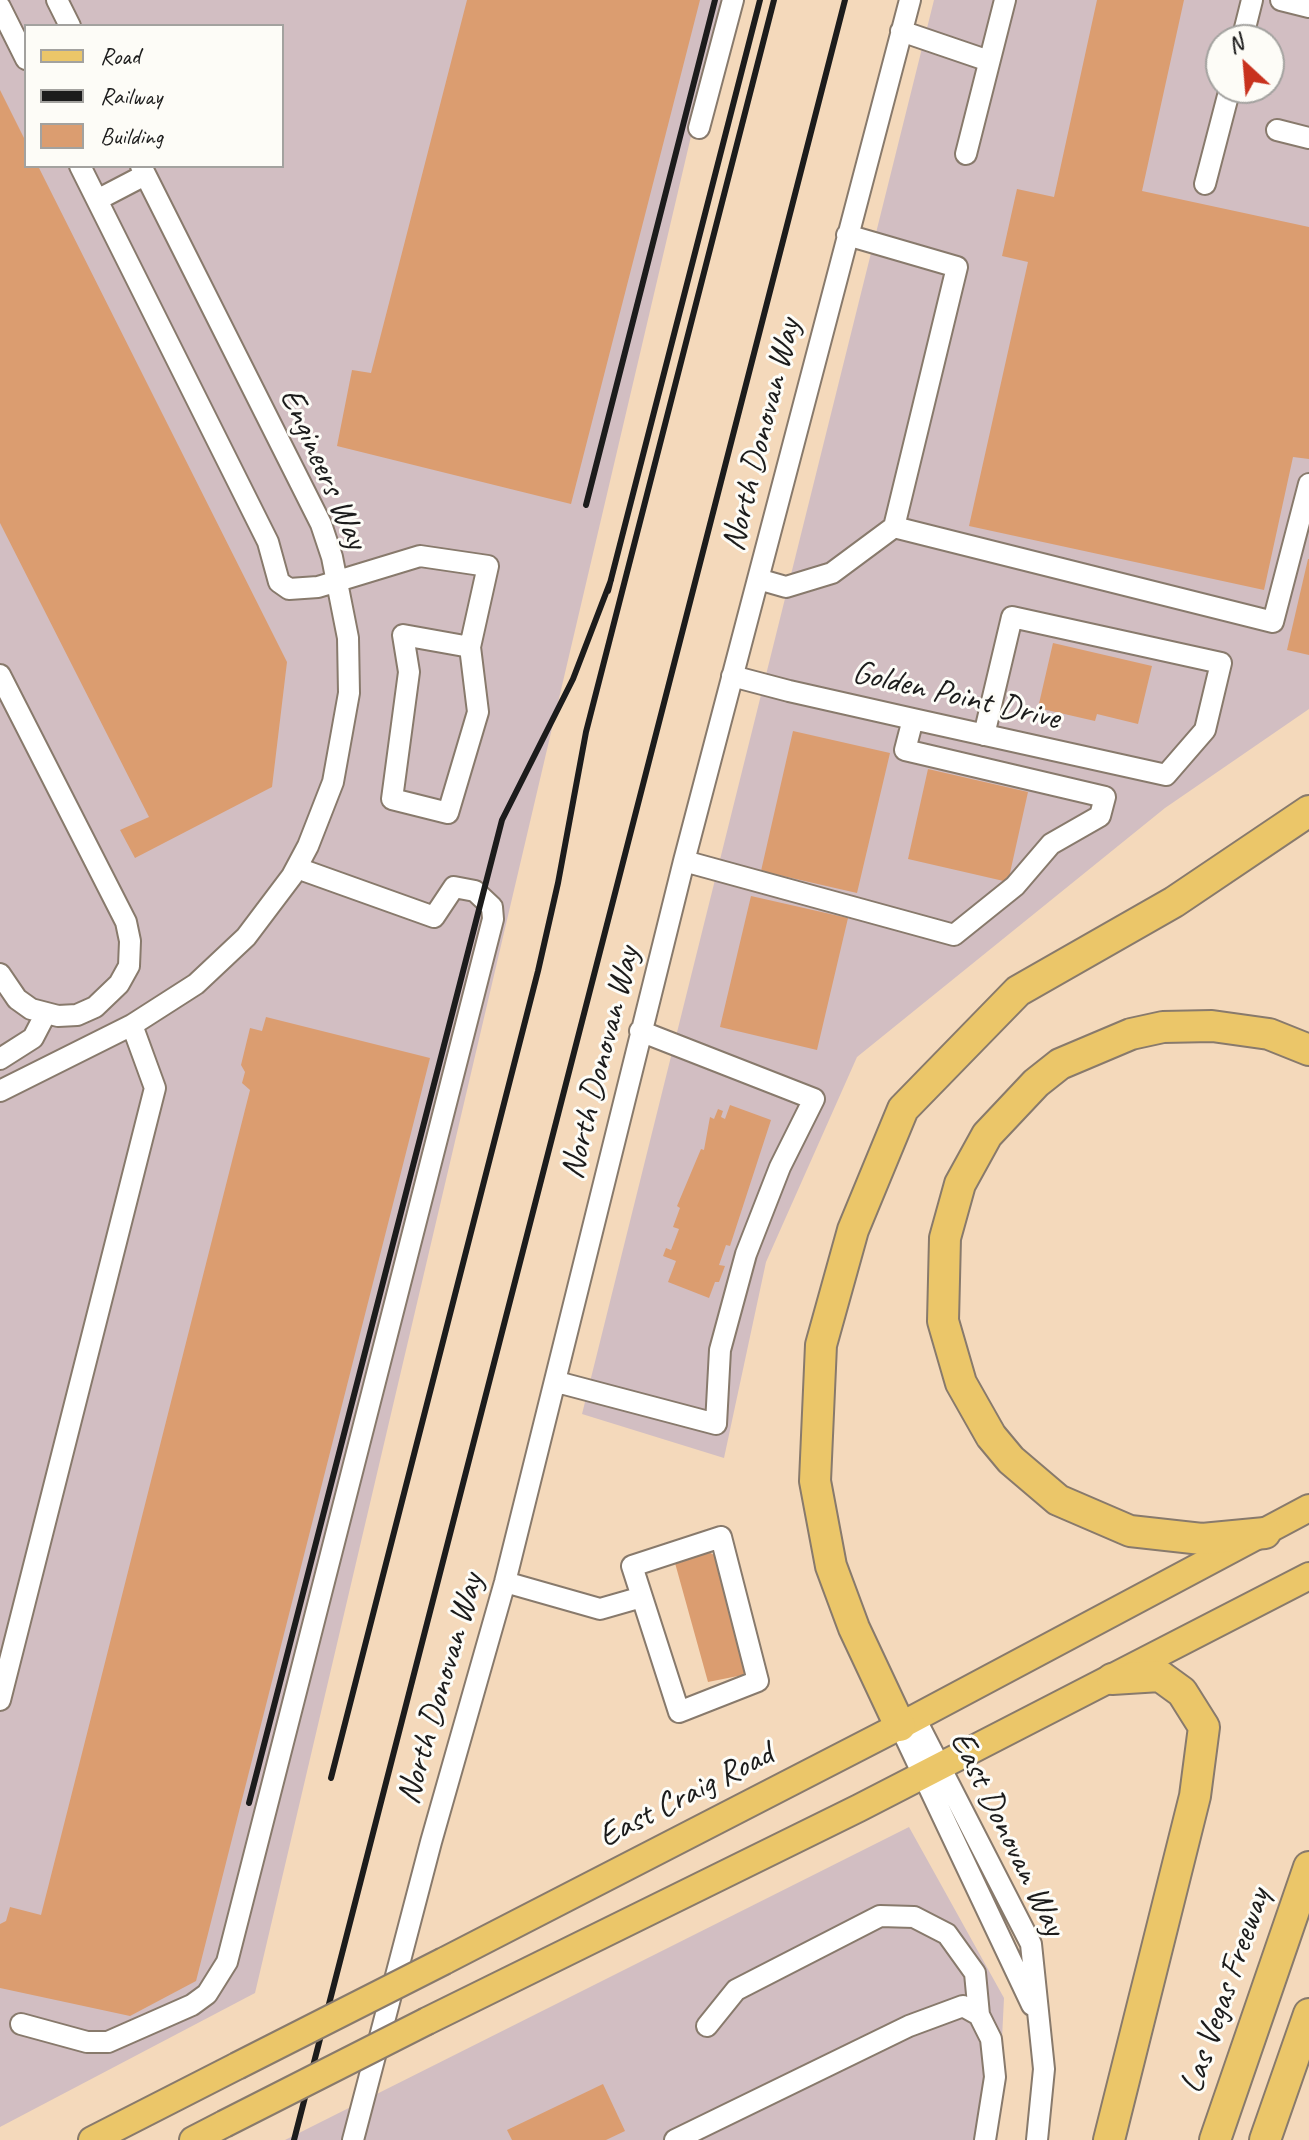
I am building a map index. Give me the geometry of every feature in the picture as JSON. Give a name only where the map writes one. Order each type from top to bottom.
[{"type":"highway","points":[[908,1722],[854,1628],[831,1566],[815,1481],[821,1345],[853,1230],[903,1109],[1018,991],[1174,902],[1309,811]]},
{"type":"highway","points":[[1265,1533],[1202,1539],[1130,1531],[1058,1500],[1011,1460],[991,1436],[961,1383],[943,1321],[945,1238],[960,1184],[987,1135],[1036,1083],[1060,1064],[1131,1034],[1163,1027],[1212,1026],[1269,1034],[1309,1050]]},
{"type":"highway","points":[[1109,2140],[1195,1796],[1204,1727],[1182,1692],[1160,1676],[1112,1679]]},
{"type":"highway","name":"Las Vegas Freeway","points":[[1215,2140],[1309,1867]]},
{"type":"highway","points":[[1265,2140],[1309,2014]]},
{"type":"main road","name":"East Craig Road","points":[[92,2140],[908,1722],[1309,1508]]},
{"type":"main road","points":[[193,2140],[932,1771],[1309,1576]]},
{"type":"street","points":[[57,0],[69,24]]},
{"type":"street","points":[[699,128],[733,0]]},
{"type":"street","name":"North Donovan Way","points":[[353,2140],[431,1842],[505,1582],[557,1382],[640,1031],[910,0]]},
{"type":"street","points":[[966,154],[1005,0]]},
{"type":"street","points":[[1246,24],[1252,0]]},
{"type":"street","points":[[1281,0],[1309,7]]},
{"type":"street","points":[[0,7],[24,55]]},
{"type":"street","points":[[901,31],[989,61]]},
{"type":"street","points":[[1205,184],[1226,104]]},
{"type":"street","points":[[1277,130],[1309,138]]},
{"type":"street","points":[[81,168],[268,542],[279,582],[289,589],[337,583],[420,556],[488,566],[470,647],[478,712],[448,813],[392,799],[409,672],[403,635],[470,647]]},
{"type":"street","points":[[97,200],[143,171]]},
{"type":"street","name":"Engineers Way","points":[[0,1091],[132,1025],[196,984],[246,937],[297,868],[333,782],[349,693],[348,638],[321,524],[143,171]]},
{"type":"street","points":[[758,579],[786,587],[832,573],[894,527],[957,267],[847,235]]},
{"type":"street","points":[[894,527],[1273,622],[1309,484]]},
{"type":"street","name":"Golden Point Drive","points":[[732,676],[913,719],[984,735],[1166,775],[1205,730],[1221,663],[1012,617],[984,735]]},
{"type":"street","points":[[0,675],[126,922],[130,941],[129,966],[119,984],[95,1007],[77,1015],[58,1016],[31,1009],[17,999],[0,974]]},
{"type":"street","points":[[684,861],[954,935],[1015,886],[1051,844],[1100,816],[1105,797],[905,750],[913,719]]},
{"type":"street","points":[[21,2024],[87,2042],[108,2042],[192,2005],[207,1994],[227,1962],[493,919],[492,907],[475,891],[454,887],[434,917],[297,868]]},
{"type":"street","points":[[95,1007],[109,1036]]},
{"type":"street","points":[[0,1059],[33,1038],[46,1013]]},
{"type":"street","points":[[0,1700],[4,1668],[155,1088],[132,1025]]},
{"type":"street","points":[[557,1382],[716,1424],[720,1350],[746,1254],[780,1167],[814,1099],[640,1031]]},
{"type":"street","points":[[721,1537],[758,1681],[679,1712],[642,1597],[632,1566],[721,1537]]},
{"type":"street","points":[[505,1582],[600,1609],[642,1597]]},
{"type":"street","name":"East Donovan Way","points":[[908,1722],[932,1771],[1041,2028],[1044,2088],[1037,2140]]},
{"type":"street","points":[[707,2026],[736,1990],[880,1916],[914,1917],[947,1934],[975,1973],[979,2015],[991,2039],[995,2077],[985,2140]]},
{"type":"street","points":[[675,2140],[909,2026],[963,2006],[979,2015]]},
{"type":"shaded area","points":[[0,0],[723,0],[255,1993],[0,2127]]},
{"type":"shaded area","points":[[934,0],[1309,0],[1309,709],[1165,808],[857,1057],[766,1262],[724,1458],[582,1414]]},
{"type":"shaded area","points":[[909,1827],[1004,1998],[997,2140],[285,2140]]},
{"type":"building","points":[[467,0],[700,0],[571,504],[337,446],[352,370],[371,373]]},
{"type":"building","points":[[1097,0],[1184,0],[1142,191],[1309,227],[1309,459],[1293,457],[1264,590],[969,526],[1028,262],[1002,256],[1017,189],[1054,197]]},
{"type":"building","points":[[0,90],[24,138],[24,168],[39,168],[287,662],[272,787],[135,858],[120,830],[149,817],[0,523]]},
{"type":"building","points":[[1309,559],[1309,655],[1287,650]]},
{"type":"building","points":[[1053,643],[1152,666],[1138,724],[1097,714],[1095,721],[1038,708]]},
{"type":"building","points":[[793,731],[890,753],[857,893],[761,871]]},
{"type":"building","points":[[928,769],[1028,792],[1008,882],[908,859]]},
{"type":"building","points":[[751,896],[848,918],[817,1050],[720,1027]]},
{"type":"building","points":[[266,1017],[430,1058],[196,1981],[130,2016],[0,1988],[0,1924],[6,1921],[10,1907],[41,1915],[250,1090],[242,1083],[245,1072],[241,1065],[250,1028],[262,1031]]},
{"type":"building","points":[[730,1105],[771,1120],[730,1246],[726,1245],[719,1265],[725,1266],[709,1298],[668,1282],[676,1261],[663,1256],[666,1248],[671,1250],[679,1229],[673,1227],[680,1208],[677,1206],[701,1149],[704,1150],[710,1117],[714,1119],[718,1109],[723,1111],[721,1117],[725,1119]]},
{"type":"building","points":[[709,1552],[719,1558],[749,1664],[743,1675],[708,1682],[675,1563]]},
{"type":"building","points":[[603,2084],[625,2131],[606,2140],[512,2140],[507,2130]]},
{"type":"railway","points":[[586,505],[715,0]]},
{"type":"railway","points":[[608,591],[760,0]]},
{"type":"railway","points":[[331,1778],[538,971],[586,732],[774,0]]},
{"type":"railway","points":[[294,2140],[845,0]]},
{"type":"railway","points":[[249,1803],[502,820],[573,679],[611,580]]}]
